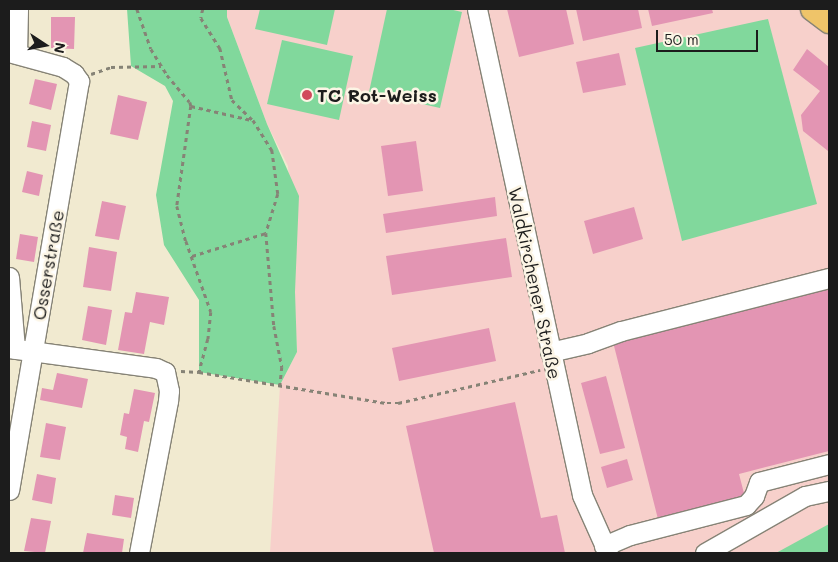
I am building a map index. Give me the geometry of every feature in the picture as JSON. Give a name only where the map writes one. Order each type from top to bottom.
[{"type":"main road","points":[[813,9],[829,21]]},
{"type":"street","points":[[18,9],[13,53],[63,66],[78,81]]},
{"type":"street","name":"Waldkirchener Straße","points":[[477,9],[551,359],[582,495],[606,550]]},
{"type":"street","name":"Osserstraße","points":[[9,490],[78,81]]},
{"type":"street","points":[[9,277],[12,348],[156,368],[165,372],[169,396],[139,553]]},
{"type":"street","points":[[551,359],[621,331],[829,278]]},
{"type":"street","points":[[606,550],[630,535],[746,505],[754,496],[759,482],[829,464]]},
{"type":"street","points":[[704,553],[805,496],[829,491]]},
{"type":"path","points":[[137,9],[144,34],[161,66],[192,106],[252,120]]},
{"type":"path","points":[[203,9],[201,18],[220,48],[232,100],[252,120],[272,150],[278,194],[266,233],[274,326],[282,367],[280,385]]},
{"type":"path","points":[[78,81],[112,67],[161,66]]},
{"type":"path","points":[[192,106],[177,206],[186,241],[211,312],[208,339],[199,372]]},
{"type":"path","points":[[192,256],[266,233]]},
{"type":"path","points":[[165,372],[199,372],[387,403],[398,403],[551,359]]},
{"type":"shaded area","points":[[227,9],[829,9],[829,553],[270,553],[280,385],[297,352],[288,166],[267,124],[227,17]]},
{"type":"green space","points":[[127,9],[227,9],[227,17],[267,124],[299,196],[295,292],[297,352],[280,385],[199,372],[199,300],[164,245],[156,195],[173,101],[165,86],[131,66]]},
{"type":"green space","name":"TC Rot-Weiss","points":[[260,9],[335,9],[327,45],[255,29]]},
{"type":"green space","points":[[387,9],[449,9],[462,12],[440,108],[369,92]]},
{"type":"green space","points":[[768,19],[817,204],[682,241],[635,48]]},
{"type":"green space","points":[[282,40],[353,56],[339,120],[267,104]]},
{"type":"green space","points":[[829,524],[829,553],[776,553]]},
{"type":"building","points":[[507,9],[566,9],[574,44],[519,57]]},
{"type":"building","points":[[576,9],[638,9],[642,28],[583,41]]},
{"type":"building","points":[[648,9],[712,9],[713,13],[652,26]]},
{"type":"building","points":[[51,17],[75,17],[74,49],[51,48]]},
{"type":"building","points":[[807,49],[829,67],[828,151],[803,131],[801,115],[820,91],[793,70]]},
{"type":"building","points":[[619,53],[626,85],[583,93],[576,62]]},
{"type":"building","points":[[35,79],[57,84],[51,110],[29,104]]},
{"type":"building","points":[[118,95],[147,102],[138,140],[110,134]]},
{"type":"building","points":[[32,121],[51,125],[46,151],[27,147]]},
{"type":"building","points":[[416,141],[423,191],[388,196],[381,146]]},
{"type":"building","points":[[27,171],[43,175],[39,196],[22,192]]},
{"type":"building","points":[[495,197],[497,216],[386,233],[383,214]]},
{"type":"building","points":[[102,201],[126,206],[119,240],[95,236]]},
{"type":"building","points":[[634,207],[643,239],[593,254],[584,221]]},
{"type":"building","points":[[20,234],[38,237],[34,262],[16,259]]},
{"type":"building","points":[[506,238],[512,277],[392,295],[386,256]]},
{"type":"building","points":[[89,247],[117,252],[111,291],[83,287]]},
{"type":"building","points":[[829,287],[829,451],[739,474],[746,501],[659,523],[613,342]]},
{"type":"building","points":[[136,292],[169,297],[164,325],[150,322],[144,354],[118,350],[125,312],[132,313]]},
{"type":"building","points":[[88,306],[112,310],[106,345],[82,340]]},
{"type":"building","points":[[489,328],[496,361],[399,381],[392,348]]},
{"type":"building","points":[[57,373],[88,379],[82,408],[40,400],[42,388],[53,390]]},
{"type":"building","points":[[606,376],[625,448],[600,454],[581,383]]},
{"type":"building","points":[[134,389],[155,393],[149,422],[144,421],[138,452],[125,449],[127,437],[120,435],[124,413],[129,414]]},
{"type":"building","points":[[515,402],[541,518],[557,515],[565,553],[434,553],[406,426]]},
{"type":"building","points":[[46,423],[66,427],[60,460],[40,457]]},
{"type":"building","points":[[627,459],[633,480],[607,488],[601,467]]},
{"type":"building","points":[[37,474],[56,478],[52,504],[32,500]]},
{"type":"building","points":[[115,495],[134,498],[131,518],[112,515]]},
{"type":"building","points":[[31,518],[51,521],[45,553],[24,551]]},
{"type":"building","points":[[87,533],[124,539],[122,553],[83,553]]},
{"type":"place","name":"TC Rot-Weiss","points":[[307,95]]}]
